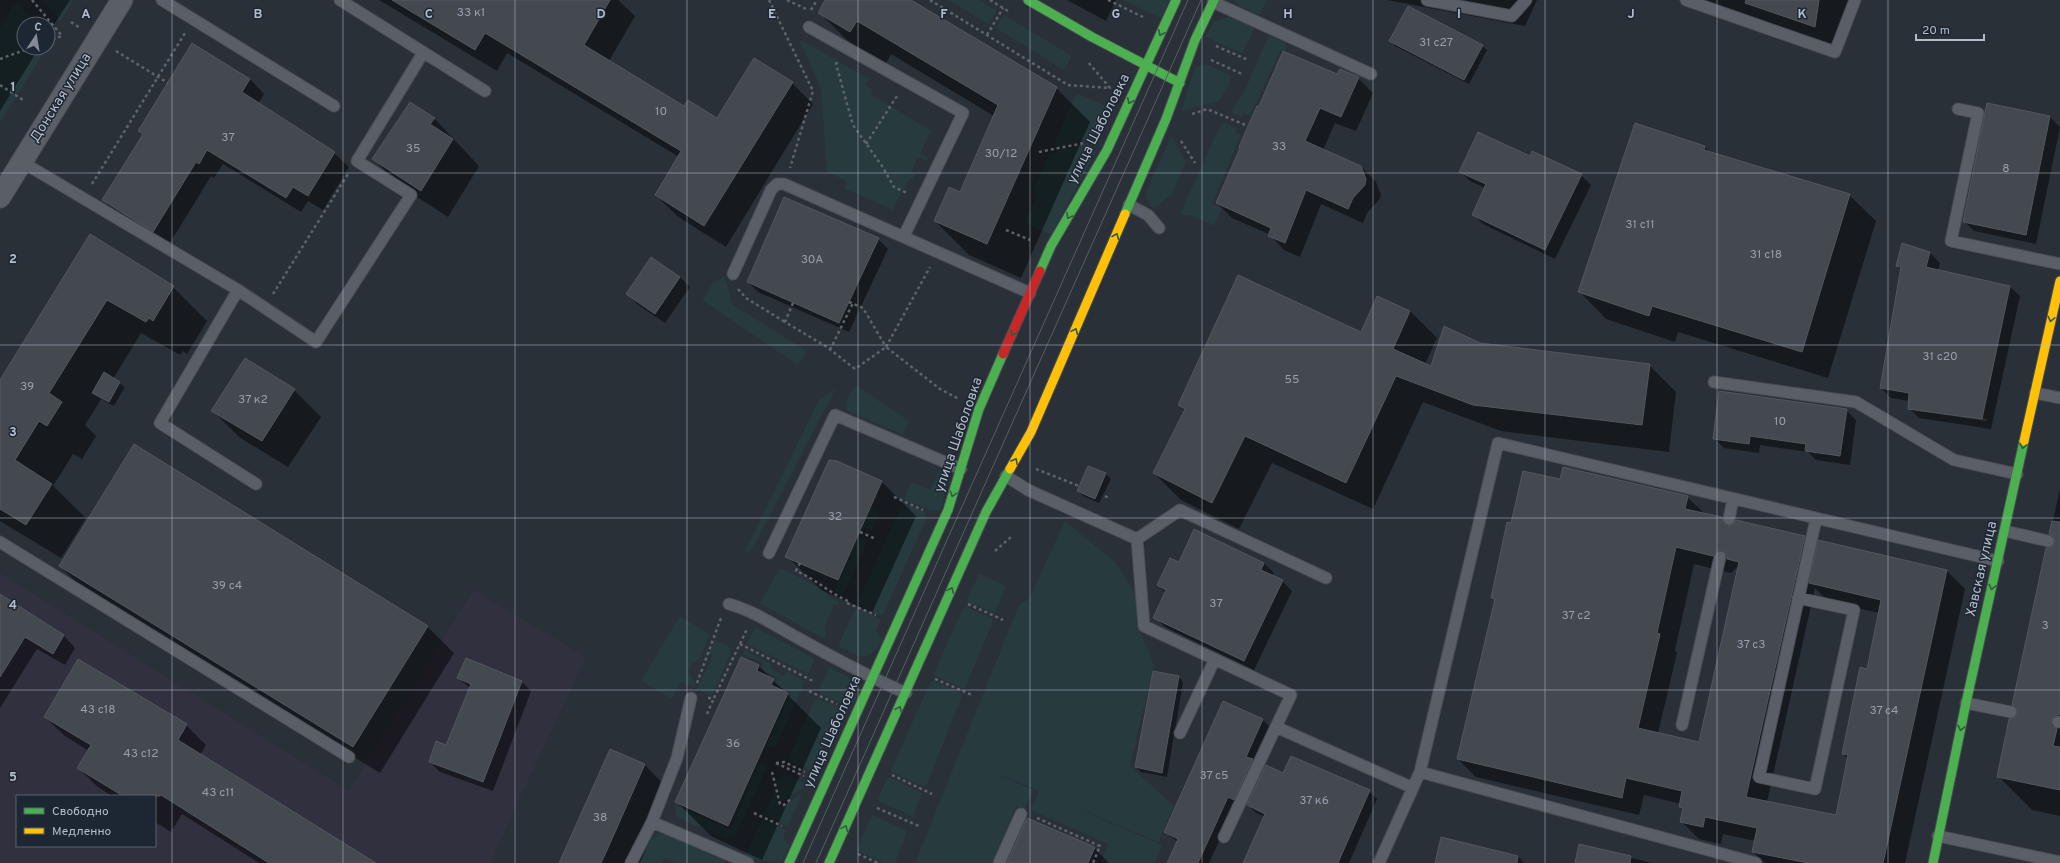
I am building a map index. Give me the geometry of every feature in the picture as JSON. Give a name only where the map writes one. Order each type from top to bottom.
[{"type":"main road","points":[[1028,0],[1146,66],[1180,82]]},
{"type":"main road","name":"улица Шаболовка","points":[[789,863],[948,510],[979,410],[1051,246],[1107,150],[1176,0]]},
{"type":"main road","points":[[829,863],[986,512],[1031,432],[1166,119],[1195,40],[1214,1]]},
{"type":"main road","name":"Хавская улица","points":[[1933,863],[1966,703],[2060,281]]},
{"type":"street","name":"Донская улица","points":[[0,197],[122,0]]},
{"type":"lane","points":[[162,0],[334,106]]},
{"type":"lane","points":[[341,0],[485,91]]},
{"type":"lane","points":[[1427,0],[1512,16],[1526,0]]},
{"type":"lane","points":[[1686,0],[1834,52],[1854,0]]},
{"type":"lane","points":[[1214,1],[1371,74]]},
{"type":"lane","points":[[809,27],[963,113],[904,236]]},
{"type":"lane","points":[[22,162],[238,290],[316,342],[410,195],[357,160],[423,52]]},
{"type":"lane","points":[[1958,109],[1978,113],[1951,241],[2060,264]]},
{"type":"lane","points":[[733,274],[771,190],[777,184],[784,184],[1030,293]]},
{"type":"lane","points":[[1129,205],[1148,215],[1159,228]]},
{"type":"lane","points":[[238,290],[160,423],[256,484]]},
{"type":"lane","points":[[1714,382],[1856,402],[1954,460],[2017,474]]},
{"type":"lane","points":[[2035,393],[2060,398]]},
{"type":"lane","points":[[769,553],[835,415],[961,469]]},
{"type":"lane","points":[[1380,863],[1420,772],[1498,443],[1998,561]]},
{"type":"lane","points":[[1006,476],[1028,490],[1137,539]]},
{"type":"lane","points":[[1729,519],[1733,499]]},
{"type":"lane","points":[[1137,539],[1180,510],[1326,578]]},
{"type":"lane","points":[[1798,598],[1854,610],[1815,789],[1759,777],[1798,598],[1816,519]]},
{"type":"lane","points":[[2004,531],[2048,540]]},
{"type":"lane","points":[[1137,539],[1144,626],[1291,695],[1224,836]]},
{"type":"lane","points":[[0,542],[349,757]]},
{"type":"lane","points":[[1682,725],[1720,557]]},
{"type":"lane","points":[[729,604],[754,614],[873,678],[906,693]]},
{"type":"lane","points":[[1180,733],[1215,659]]},
{"type":"lane","points":[[631,863],[652,822],[677,758],[691,698]]},
{"type":"lane","points":[[1966,703],[2011,712]]},
{"type":"lane","points":[[1276,727],[1413,788]]},
{"type":"lane","points":[[1420,772],[1756,863]]},
{"type":"lane","points":[[1000,863],[1021,814]]},
{"type":"lane","points":[[652,822],[748,863]]},
{"type":"lane","points":[[1938,836],[2060,862]]},
{"type":"path","points":[[32,0],[45,16]]},
{"type":"path","points":[[769,0],[813,91],[795,154]]},
{"type":"path","points":[[787,0],[810,11]]},
{"type":"path","points":[[930,0],[1068,85],[1110,88]]},
{"type":"path","points":[[1108,0],[1144,17]]},
{"type":"path","points":[[987,35],[1004,8]]},
{"type":"path","points":[[83,198],[193,19]]},
{"type":"path","points":[[56,29],[62,36],[56,38]]},
{"type":"path","points":[[1210,44],[1248,60]]},
{"type":"path","points":[[117,52],[168,83]]},
{"type":"path","points":[[0,59],[16,53]]},
{"type":"path","points":[[1204,58],[1242,74]]},
{"type":"path","points":[[838,60],[836,64],[852,125],[894,187],[921,200]]},
{"type":"path","points":[[1087,60],[1110,88],[1110,94]]},
{"type":"path","points":[[866,144],[906,81]]},
{"type":"path","points":[[0,85],[23,100]]},
{"type":"path","points":[[1189,114],[1207,110],[1248,126]]},
{"type":"path","points":[[1178,134],[1194,163]]},
{"type":"path","points":[[1039,152],[1086,142]]},
{"type":"path","points":[[264,307],[357,160]]},
{"type":"path","points":[[1006,230],[1032,241]]},
{"type":"path","points":[[733,274],[736,287],[746,298],[830,350],[855,369],[886,347],[934,260]]},
{"type":"path","points":[[849,302],[862,308],[886,347],[940,389],[960,400]]},
{"type":"path","points":[[785,322],[793,303]]},
{"type":"path","points":[[830,350],[853,303]]},
{"type":"path","points":[[1036,469],[1079,486]]},
{"type":"path","points":[[1105,496],[1110,499]]},
{"type":"path","points":[[860,532],[876,539]]},
{"type":"path","points":[[800,563],[796,571],[822,585],[832,594],[848,601]]},
{"type":"path","points":[[964,603],[1003,620]]},
{"type":"path","points":[[714,698],[691,698],[718,624],[729,604]]},
{"type":"path","points":[[704,719],[754,614]]},
{"type":"path","points":[[740,644],[813,681]]},
{"type":"path","points":[[931,677],[972,695]]},
{"type":"path","points":[[806,772],[784,762],[776,763],[807,777]]},
{"type":"path","points":[[772,772],[780,804],[784,805],[794,797]]},
{"type":"path","points":[[888,774],[932,794]]},
{"type":"path","points":[[876,808],[919,826]]},
{"type":"path","points":[[754,813],[788,828]]},
{"type":"path","points":[[1021,814],[1028,813],[1100,846],[1093,863]]},
{"type":"path","points":[[852,852],[878,863]]},
{"type":"shaded area","points":[[0,573],[349,791],[473,590],[586,657],[496,849],[492,863],[0,863]]},
{"type":"green space","points":[[43,0],[73,0],[60,22]]},
{"type":"green space","points":[[949,0],[979,0],[997,11],[988,24]]},
{"type":"green space","points":[[1122,0],[1169,0],[1161,18]]},
{"type":"green space","points":[[1233,0],[1267,0],[1260,15],[1240,6]]},
{"type":"green space","points":[[16,2],[29,16],[16,16],[16,56],[42,56],[0,122],[0,28]]},
{"type":"green space","points":[[1004,15],[1072,56],[1064,70],[996,28]]},
{"type":"green space","points":[[1229,17],[1255,28],[1242,53],[1205,37],[1214,21]]},
{"type":"green space","points":[[1269,35],[1285,42],[1287,45],[1285,51],[1281,50],[1250,116],[1243,113],[1241,117],[1233,114],[1232,110],[1244,92]]},
{"type":"green space","points":[[801,40],[869,79],[865,85],[873,90],[871,94],[931,131],[920,153],[927,157],[926,160],[918,157],[911,172],[915,175],[913,179],[911,178],[907,182],[906,187],[904,186],[893,210],[844,188],[847,181],[827,172],[821,88],[800,42]]},
{"type":"green space","points":[[1206,64],[1231,76],[1228,87],[1218,102],[1181,111],[1195,67]]},
{"type":"green space","points":[[1079,94],[1106,106],[1107,110],[1092,139],[1057,148],[1054,144],[1075,96]]},
{"type":"green space","points":[[1225,123],[1237,128],[1235,132],[1241,135],[1212,204],[1222,208],[1214,226],[1190,215],[1182,215],[1181,212],[1219,128]]},
{"type":"green space","points":[[1171,136],[1186,162],[1172,194],[1153,209],[1147,199],[1147,190]]},
{"type":"green space","points":[[1087,143],[1096,152],[1051,235],[1025,223],[1036,198],[1034,189],[1049,154]]},
{"type":"green space","points":[[724,276],[733,305],[807,351],[798,365],[702,300],[713,283]]},
{"type":"green space","points":[[857,386],[909,421],[903,435],[848,411],[846,404],[848,397]]},
{"type":"green space","points":[[836,388],[754,546],[745,555],[747,547],[819,400]]},
{"type":"green space","points":[[940,469],[948,478],[941,510],[932,511],[906,500],[905,497],[911,483],[915,483],[930,490]]},
{"type":"green space","points":[[905,504],[924,512],[927,517],[884,613],[880,615],[860,606],[858,601],[901,506]]},
{"type":"green space","points":[[870,508],[880,513],[872,531],[862,527]]},
{"type":"green space","points":[[1065,521],[1116,563],[1136,594],[1137,624],[1154,665],[1130,766],[1174,806],[1158,842],[1042,793],[1162,845],[1155,863],[1101,863],[1108,844],[1031,810],[1039,791],[987,769],[1033,790],[1025,809],[1016,806],[992,863],[915,863],[1019,605],[1029,599]]},
{"type":"green space","points":[[857,537],[868,541],[844,593],[842,594],[834,591],[838,580],[840,581],[851,556],[849,555]]},
{"type":"green space","points":[[780,568],[823,589],[829,597],[839,602],[838,605],[834,605],[824,629],[826,633],[824,639],[760,603]]},
{"type":"green space","points":[[980,574],[1006,586],[995,613],[968,602],[967,599]]},
{"type":"green space","points":[[967,607],[991,618],[993,621],[964,689],[936,676],[934,673],[963,608]]},
{"type":"green space","points":[[858,609],[879,618],[880,621],[876,631],[883,640],[868,656],[858,656],[838,646],[854,611]]},
{"type":"green space","points":[[680,616],[710,635],[699,660],[692,664],[689,670],[690,676],[696,682],[694,688],[681,682],[672,699],[641,681]]},
{"type":"green space","points":[[757,628],[815,659],[808,674],[747,644],[754,629]]},
{"type":"green space","points":[[715,639],[732,649],[712,696],[697,689],[713,655],[709,653]]},
{"type":"green space","points":[[744,650],[771,664],[770,668],[784,676],[787,672],[805,681],[776,746],[773,748],[767,746],[791,692],[775,684],[777,677],[760,670],[763,663],[743,654]]},
{"type":"green space","points":[[829,667],[851,679],[855,687],[856,702],[844,704],[820,694],[819,690]]},
{"type":"green space","points":[[934,681],[960,692],[962,696],[927,784],[923,786],[893,773],[891,770],[930,683]]},
{"type":"green space","points":[[815,699],[819,699],[838,707],[839,711],[812,771],[788,759]]},
{"type":"green space","points":[[759,763],[766,769],[734,839],[726,839],[677,817],[675,805],[730,830]]},
{"type":"green space","points":[[783,774],[807,784],[784,802],[781,801],[778,786],[780,776]]},
{"type":"green space","points":[[889,777],[922,793],[914,815],[911,816],[879,801],[878,798]]},
{"type":"green space","points":[[775,789],[779,806],[782,808],[803,792],[788,826],[764,815]]},
{"type":"green space","points":[[872,815],[907,831],[895,863],[883,863],[856,850]]},
{"type":"green space","points":[[762,819],[786,830],[783,837],[790,846],[782,861],[764,861],[745,856]]},
{"type":"green space","points":[[660,833],[705,850],[708,854],[725,860],[724,863],[677,863],[665,858],[662,863],[640,863],[637,861],[648,841]]},
{"type":"building","points":[[392,0],[610,0],[584,45],[684,106],[688,100],[717,118],[754,58],[793,82],[704,226],[655,195],[681,151],[485,33],[475,50]]},
{"type":"building","points":[[825,0],[911,0],[1057,87],[987,244],[934,221],[949,187],[960,192],[998,105],[857,21],[850,32],[818,13]]},
{"type":"building","points":[[1746,0],[1819,0],[1815,27],[1745,3]]},
{"type":"building","points":[[1408,6],[1483,45],[1464,80],[1389,41]]},
{"type":"building","points":[[192,43],[250,79],[242,92],[335,152],[308,196],[293,187],[286,198],[207,150],[199,164],[196,162],[153,232],[102,200],[143,134],[138,131]]},
{"type":"building","points":[[1283,51],[1337,74],[1340,69],[1359,77],[1341,117],[1320,108],[1305,141],[1361,166],[1366,179],[1365,185],[1353,198],[1348,209],[1306,190],[1285,243],[1268,236],[1271,228],[1216,203],[1248,126],[1257,106],[1259,106]]},
{"type":"building","points":[[410,102],[435,118],[430,124],[453,139],[421,191],[372,159]]},
{"type":"building","points":[[1987,103],[2050,116],[2026,235],[1963,222]]},
{"type":"building","points":[[1635,123],[1705,146],[1704,150],[1850,194],[1802,352],[1652,306],[1649,316],[1578,292]]},
{"type":"building","points":[[1478,132],[1530,156],[1532,151],[1582,174],[1545,250],[1472,215],[1486,184],[1459,172]]},
{"type":"building","points":[[784,197],[879,238],[839,323],[747,282]]},
{"type":"building","points":[[90,234],[174,286],[153,321],[149,318],[146,322],[107,300],[49,393],[62,402],[47,426],[39,421],[15,460],[52,484],[26,525],[0,509],[0,380]]},
{"type":"building","points":[[1902,243],[1930,252],[1926,267],[2010,286],[1982,419],[1908,409],[1909,393],[1880,388],[1901,267],[1896,266]]},
{"type":"building","points":[[651,257],[680,277],[655,314],[626,294]]},
{"type":"building","points":[[1238,275],[1361,332],[1377,296],[1410,311],[1393,349],[1431,366],[1444,326],[1480,343],[1650,364],[1642,425],[1473,405],[1396,376],[1346,483],[1245,436],[1212,503],[1153,473],[1185,409],[1178,405]]},
{"type":"building","points":[[245,358],[295,389],[262,441],[211,411]]},
{"type":"building","points":[[104,372],[120,382],[109,402],[92,393]]},
{"type":"building","points":[[1719,391],[1847,409],[1840,456],[1805,451],[1806,444],[1750,436],[1749,444],[1713,439]]},
{"type":"building","points":[[134,444],[428,626],[353,747],[59,566]]},
{"type":"building","points":[[829,460],[837,461],[882,481],[838,580],[785,557]]},
{"type":"building","points":[[1088,466],[1106,473],[1095,499],[1077,491]]},
{"type":"building","points":[[1563,467],[1688,496],[1685,509],[1722,517],[1723,522],[1727,526],[1732,525],[1736,520],[1805,536],[1746,797],[1836,815],[1848,755],[1842,754],[1860,667],[1867,669],[1881,600],[1809,583],[1818,540],[1947,570],[1883,863],[1808,863],[1752,852],[1757,828],[1705,817],[1703,827],[1680,822],[1683,808],[1679,807],[1682,791],[1626,778],[1622,798],[1457,759],[1495,599],[1491,598],[1507,522],[1511,523],[1523,471],[1560,479]],"holes":[[[1676,547],[1713,556],[1718,550],[1722,550],[1727,555],[1727,559],[1739,562],[1699,742],[1638,728],[1660,634],[1657,633]]]},
{"type":"building","points":[[2052,521],[2060,522],[2060,714],[2054,716],[2051,722],[2052,726],[2057,729],[2053,746],[2060,747],[2060,790],[1997,777],[2009,719],[2014,718],[2018,714],[2017,709],[2012,705],[2046,548],[2053,546],[2055,542],[2053,536],[2049,534]]},
{"type":"building","points":[[1194,529],[1264,563],[1261,570],[1283,580],[1244,661],[1153,618],[1166,590],[1157,585],[1170,558],[1179,562]]},
{"type":"building","points":[[0,594],[64,635],[53,654],[25,637],[0,677]]},
{"type":"building","points":[[741,657],[759,665],[757,671],[774,679],[771,685],[788,693],[728,826],[675,802]]},
{"type":"building","points":[[466,658],[522,681],[483,782],[429,762],[436,741],[446,745],[471,684],[457,678]]},
{"type":"building","points":[[78,659],[187,724],[178,740],[376,863],[269,863],[161,795],[121,795],[77,768],[91,745],[44,717]]},
{"type":"building","points":[[1153,671],[1179,676],[1162,773],[1135,767]]},
{"type":"building","points":[[1223,701],[1263,719],[1246,757],[1253,759],[1234,800],[1228,797],[1198,863],[1167,863],[1178,839],[1164,832]]},
{"type":"building","points":[[610,749],[645,764],[608,848],[601,863],[559,863]]},
{"type":"building","points":[[1291,756],[1370,790],[1338,863],[1243,863],[1265,814],[1247,805],[1266,765],[1283,773]]},
{"type":"building","points":[[1027,818],[1095,847],[1088,863],[1007,863]]},
{"type":"building","points":[[1441,837],[1518,856],[1517,863],[1435,863]]},
{"type":"building","points":[[1579,844],[1631,856],[1630,863],[1575,863]]},
{"type":"tram line","points":[[803,863],[1188,0]]},
{"type":"tram line","points":[[816,863],[1201,0]]},
{"type":"traffic: fast","points":[[1028,0],[1092,37],[1180,83]]},
{"type":"traffic: fast","points":[[1040,271],[1051,246],[1107,150],[1176,0]]},
{"type":"traffic: fast","points":[[1125,214],[1166,119],[1195,40],[1214,0]]},
{"type":"traffic: fast","points":[[789,863],[948,510],[979,409],[1003,354]]},
{"type":"traffic: fast","points":[[1933,863],[1966,703],[2024,441]]},
{"type":"traffic: fast","points":[[829,863],[986,512],[1010,469]]},
{"type":"traffic: slow","points":[[1010,469],[1031,432],[1125,214]]},
{"type":"traffic: slow","points":[[2024,441],[2060,281]]},
{"type":"traffic: jam","points":[[1003,354],[1040,271]]}]
